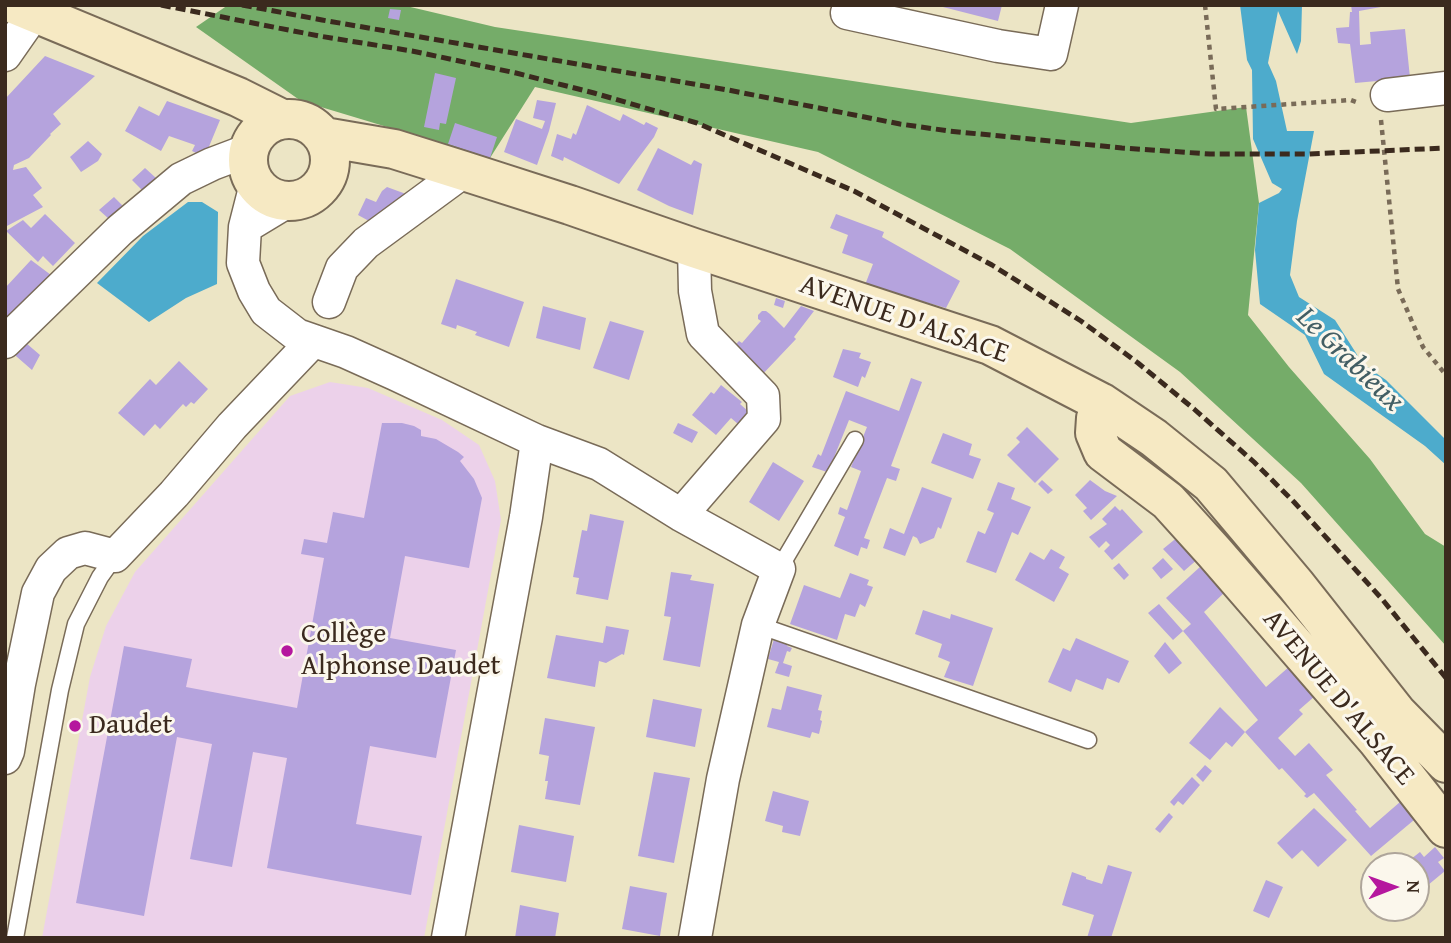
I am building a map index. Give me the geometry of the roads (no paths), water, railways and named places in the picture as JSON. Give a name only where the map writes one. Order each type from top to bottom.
[{"type":"main road","name":"AVENUE D'ALSACE","points":[[26,9],[238,97],[263,161]]},
{"type":"main road","name":"AVENUE D'ALSACE","points":[[263,161],[294,118],[306,121],[324,137],[394,149],[990,345],[1102,403],[1096,418],[1095,433],[1103,452],[1168,501],[1377,740],[1446,828]]},
{"type":"main road","points":[[263,161],[301,200],[313,194],[328,174],[331,161],[324,137]]},
{"type":"main road","points":[[328,174],[364,145]]},
{"type":"main road","points":[[1102,403],[1154,438],[1211,484],[1296,584],[1398,713],[1446,763]]},
{"type":"street","points":[[847,13],[998,46],[1051,54],[1062,5]]},
{"type":"street","points":[[5,55],[26,9]]},
{"type":"street","points":[[1379,105],[1446,88]]},
{"type":"street","points":[[5,342],[120,230],[181,179],[212,164],[263,161],[245,227],[243,263],[254,291],[266,311],[305,338],[346,352],[537,441],[599,464],[681,515],[779,569],[758,625],[723,779],[695,938]]},
{"type":"street","points":[[329,302],[342,268],[366,243],[464,171]]},
{"type":"street","points":[[681,515],[764,419],[763,396],[703,334],[695,291],[694,248]]},
{"type":"street","points":[[5,758],[38,593],[51,569],[68,553],[85,548],[115,556],[174,494],[305,338]]},
{"type":"street","points":[[448,938],[526,517],[537,441]]},
{"type":"lane","points":[[779,569],[855,440]]},
{"type":"lane","points":[[15,938],[60,690],[76,624],[100,577],[115,556]]},
{"type":"lane","points":[[758,625],[1088,740]]},
{"type":"water","name":"Le Grabieux","points":[[1240,5],[1302,5],[1301,41],[1297,54],[1278,11],[1268,63],[1276,81],[1287,131],[1314,131],[1290,275],[1299,297],[1335,320],[1363,364],[1386,380],[1446,440],[1446,465],[1425,446],[1324,374],[1305,335],[1260,304],[1255,250],[1259,203],[1282,189],[1272,183],[1253,139],[1252,70],[1247,60]]},
{"type":"water","points":[[188,202],[202,202],[218,212],[217,284],[186,298],[149,322],[97,283],[143,236]]},
{"type":"railway","points":[[161,5],[412,51],[594,93],[697,123],[854,191],[992,265],[1081,321],[1194,409],[1294,502],[1382,599],[1446,678]]},
{"type":"railway","points":[[242,5],[949,131],[1210,154],[1308,154],[1446,148]]},
{"type":"place","name":"Collège Alphonse Daudet","points":[[287,651]]},
{"type":"place","name":"Daudet","points":[[75,726]]}]
